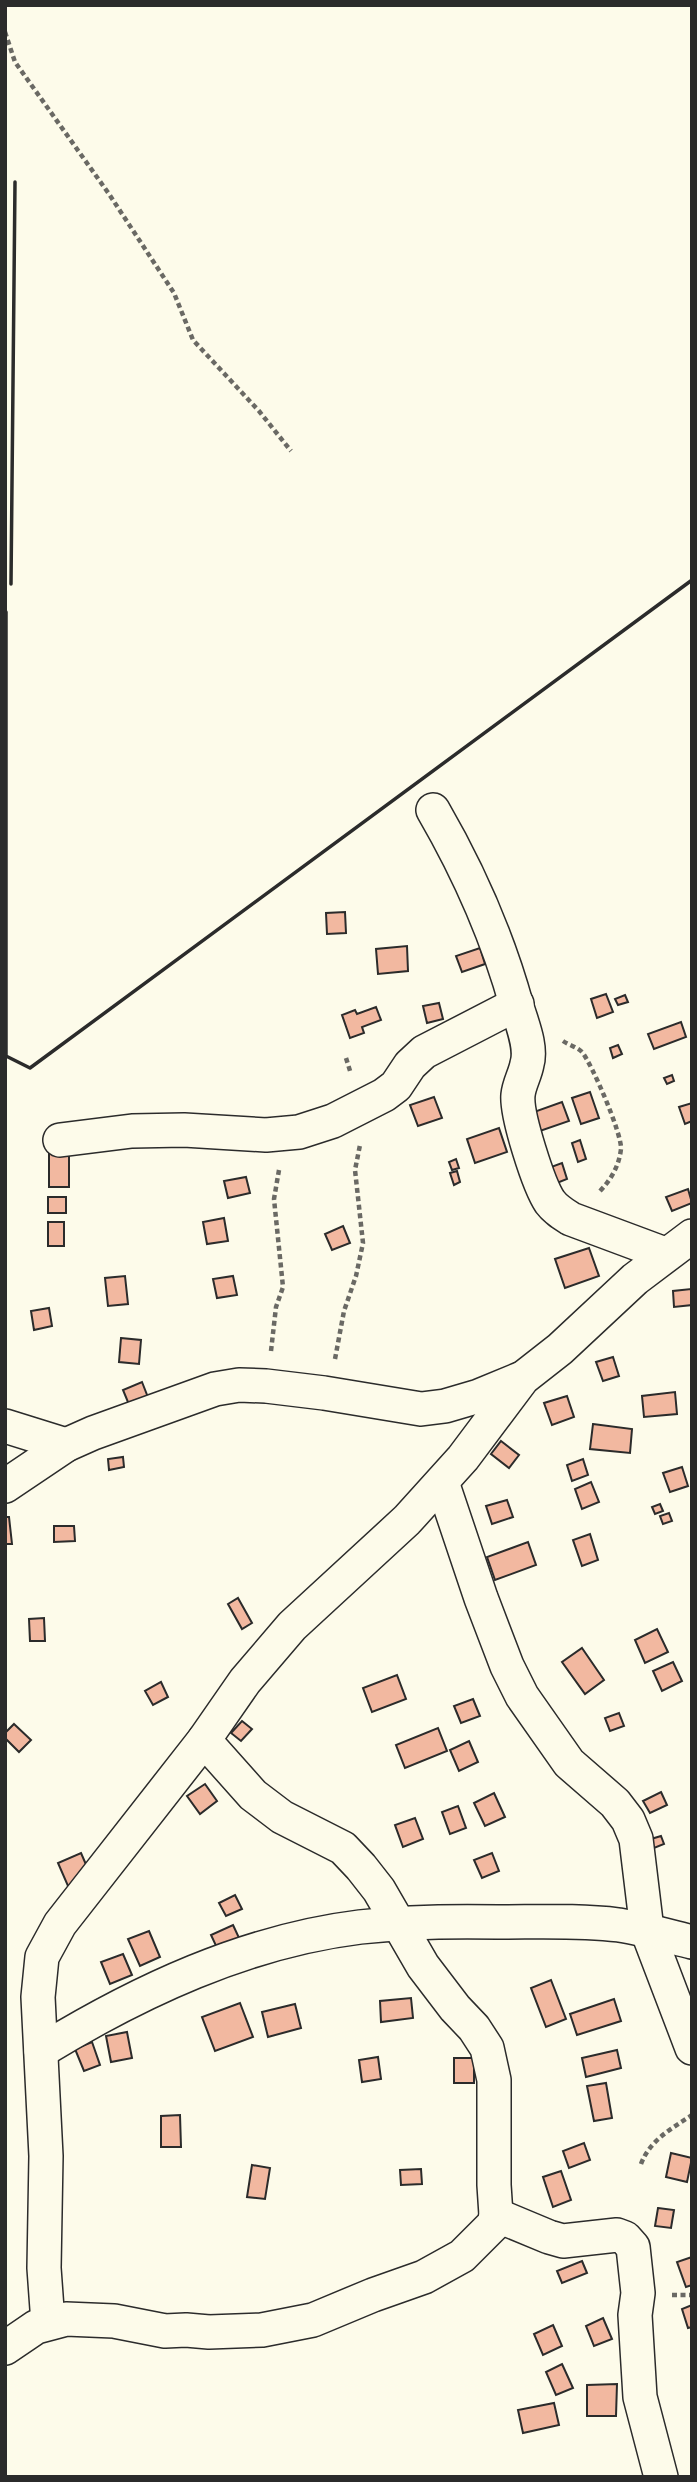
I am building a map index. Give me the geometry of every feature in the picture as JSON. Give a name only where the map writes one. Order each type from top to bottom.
[{"type":"street","points":[[433,810],[452,842],[494,933],[517,1004],[528,1045],[528,1062],[518,1095],[519,1112],[542,1186],[558,1211],[571,1219],[679,1245]]},
{"type":"street","points":[[60,1140],[132,1131],[184,1130],[266,1135],[299,1132],[333,1121],[360,1108],[396,1086],[410,1065],[424,1052],[517,1004]]},
{"type":"street","points":[[48,2322],[44,2268],[46,2156],[38,1997],[42,1957],[75,1903],[204,1740],[245,1681],[292,1626],[368,1558],[442,1482],[523,1378],[679,1245]]},
{"type":"street","points":[[5,1486],[66,1445],[215,1389],[240,1385],[266,1386],[421,1409],[445,1406],[479,1396],[523,1378]]},
{"type":"street","points":[[5,1426],[66,1445]]},
{"type":"street","points":[[442,1482],[481,1598],[507,1666],[522,1696],[569,1763],[615,1803],[628,1820],[636,1839],[647,1930],[692,2048]]},
{"type":"street","points":[[5,2348],[36,2327],[66,2319],[114,2321],[165,2331],[209,2332],[262,2330],[313,2320],[424,2277],[462,2256],[492,2229],[496,2215],[494,2080],[486,2049],[474,2028],[423,1966],[379,1890],[343,1848],[282,1817],[253,1795],[204,1740]]},
{"type":"street","points":[[41,2051],[94,2018],[156,1987],[232,1958],[318,1934],[398,1924],[582,1922],[647,1930],[692,1941]]},
{"type":"street","points":[[496,2215],[564,2241],[618,2235],[633,2247],[638,2293],[635,2315],[640,2397],[660,2477]]},
{"type":"path","points":[[5,32],[15,62],[109,194],[174,293],[193,340],[259,411],[291,452]]},
{"type":"path","points":[[517,1004],[566,1043],[580,1050],[590,1064],[615,1122],[621,1146],[617,1169],[607,1184],[571,1219]]},
{"type":"path","points":[[324,1393],[339,1344],[344,1311],[356,1276],[363,1243],[355,1170],[360,1144],[360,1108],[346,1058]]},
{"type":"path","points":[[266,1386],[276,1307],[282,1287],[274,1199],[281,1158],[299,1132]]},
{"type":"path","points":[[641,2164],[644,2154],[660,2137],[692,2115]]},
{"type":"building","points":[[345,912],[346,933],[327,934],[326,913]]},
{"type":"building","points":[[407,946],[408,971],[378,974],[376,949]]},
{"type":"building","points":[[480,948],[485,964],[462,972],[456,956]]},
{"type":"building","points":[[606,994],[613,1012],[597,1018],[591,999]]},
{"type":"building","points":[[625,995],[628,1002],[618,1005],[615,999]]},
{"type":"building","points":[[439,1003],[443,1019],[427,1023],[423,1006]]},
{"type":"building","points":[[376,1007],[381,1020],[362,1027],[364,1033],[350,1038],[342,1015],[355,1010],[357,1014]]},
{"type":"building","points":[[681,1022],[686,1037],[654,1049],[648,1034]]},
{"type":"building","points":[[618,1045],[622,1054],[613,1058],[610,1048]]},
{"type":"building","points":[[672,1075],[674,1081],[667,1084],[664,1078]]},
{"type":"building","points":[[590,1092],[599,1118],[581,1124],[572,1098]]},
{"type":"building","points":[[434,1097],[442,1118],[418,1126],[410,1105]]},
{"type":"building","points":[[562,1102],[569,1121],[537,1132],[531,1113]]},
{"type":"building","points":[[692,1103],[692,1121],[685,1124],[679,1107]]},
{"type":"building","points":[[499,1128],[507,1152],[475,1163],[467,1139]]},
{"type":"building","points":[[580,1140],[586,1159],[578,1162],[572,1143]]},
{"type":"building","points":[[49,1152],[69,1152],[69,1187],[49,1187]]},
{"type":"building","points":[[456,1159],[459,1168],[452,1170],[449,1162]]},
{"type":"building","points":[[562,1163],[567,1179],[557,1183],[551,1167]]},
{"type":"building","points":[[457,1171],[460,1182],[454,1185],[450,1173]]},
{"type":"building","points":[[246,1177],[250,1193],[228,1198],[224,1181]]},
{"type":"building","points":[[688,1189],[692,1203],[672,1211],[666,1197]]},
{"type":"building","points":[[48,1197],[66,1197],[66,1213],[48,1213]]},
{"type":"building","points":[[224,1218],[228,1241],[207,1244],[203,1222]]},
{"type":"building","points":[[48,1222],[64,1222],[64,1246],[48,1246]]},
{"type":"building","points":[[343,1226],[350,1243],[332,1250],[325,1234]]},
{"type":"building","points":[[589,1248],[599,1276],[565,1288],[555,1259]]},
{"type":"building","points":[[125,1276],[128,1304],[108,1306],[105,1278]]},
{"type":"building","points":[[233,1276],[237,1295],[217,1298],[213,1279]]},
{"type":"building","points":[[691,1289],[692,1305],[674,1307],[673,1291]]},
{"type":"building","points":[[49,1308],[52,1326],[34,1330],[31,1311]]},
{"type":"building","points":[[121,1338],[141,1340],[139,1364],[119,1362]]},
{"type":"building","points":[[613,1357],[619,1376],[603,1381],[596,1362]]},
{"type":"building","points":[[142,1382],[149,1400],[130,1407],[123,1390]]},
{"type":"building","points":[[675,1392],[677,1414],[644,1417],[642,1396]]},
{"type":"building","points":[[567,1396],[574,1417],[552,1425],[544,1403]]},
{"type":"building","points":[[593,1424],[632,1429],[630,1453],[590,1449]]},
{"type":"building","points":[[501,1441],[519,1455],[509,1468],[491,1454]]},
{"type":"building","points":[[123,1457],[124,1467],[109,1470],[108,1459]]},
{"type":"building","points":[[583,1459],[588,1475],[572,1481],[567,1465]]},
{"type":"building","points":[[682,1467],[688,1486],[670,1492],[663,1473]]},
{"type":"building","points":[[591,1482],[599,1502],[582,1509],[575,1489]]},
{"type":"building","points":[[507,1500],[513,1517],[492,1524],[486,1506]]},
{"type":"building","points":[[660,1504],[663,1511],[655,1514],[652,1507]]},
{"type":"building","points":[[669,1513],[672,1521],[663,1524],[660,1516]]},
{"type":"building","points":[[5,1517],[9,1517],[12,1544],[5,1544]]},
{"type":"building","points":[[54,1526],[74,1526],[75,1541],[54,1542]]},
{"type":"building","points":[[590,1534],[598,1560],[582,1566],[573,1540]]},
{"type":"building","points":[[528,1542],[536,1565],[495,1580],[487,1557]]},
{"type":"building","points":[[238,1598],[252,1623],[242,1629],[228,1604]]},
{"type":"building","points":[[44,1618],[45,1641],[30,1641],[29,1619]]},
{"type":"building","points":[[657,1629],[668,1652],[645,1663],[635,1640]]},
{"type":"building","points":[[582,1648],[604,1680],[585,1694],[562,1662]]},
{"type":"building","points":[[673,1662],[682,1681],[662,1691],[653,1671]]},
{"type":"building","points":[[397,1675],[406,1699],[372,1712],[363,1688]]},
{"type":"building","points":[[161,1682],[168,1697],[153,1705],[145,1691]]},
{"type":"building","points":[[473,1699],[480,1716],[461,1723],[454,1706]]},
{"type":"building","points":[[619,1713],[624,1726],[610,1731],[605,1718]]},
{"type":"building","points":[[242,1721],[252,1729],[241,1741],[231,1733]]},
{"type":"building","points":[[14,1724],[31,1740],[19,1752],[5,1738],[5,1733]]},
{"type":"building","points":[[438,1728],[447,1751],[405,1768],[396,1745]]},
{"type":"building","points":[[469,1741],[478,1762],[459,1771],[450,1750]]},
{"type":"building","points":[[205,1784],[217,1801],[200,1814],[187,1796]]},
{"type":"building","points":[[661,1792],[667,1805],[650,1813],[643,1801]]},
{"type":"building","points":[[494,1793],[505,1817],[485,1826],[474,1803]]},
{"type":"building","points":[[458,1806],[466,1828],[450,1834],[442,1812]]},
{"type":"building","points":[[415,1818],[423,1839],[403,1847],[395,1825]]},
{"type":"building","points":[[661,1836],[664,1844],[654,1848],[651,1839]]},
{"type":"building","points":[[81,1853],[91,1876],[68,1886],[58,1863]]},
{"type":"building","points":[[492,1853],[499,1871],[482,1878],[474,1860]]},
{"type":"building","points":[[235,1895],[242,1909],[226,1916],[219,1903]]},
{"type":"building","points":[[233,1925],[240,1940],[218,1950],[211,1935]]},
{"type":"building","points":[[149,1931],[160,1957],[140,1966],[128,1939]]},
{"type":"building","points":[[123,1954],[132,1975],[110,1984],[101,1962]]},
{"type":"building","points":[[551,1980],[566,2019],[546,2027],[531,1988]]},
{"type":"building","points":[[411,1998],[413,2018],[381,2022],[380,2001]]},
{"type":"building","points":[[614,1999],[621,2021],[577,2035],[570,2014]]},
{"type":"building","points":[[240,2003],[253,2037],[215,2051],[202,2017]]},
{"type":"building","points":[[295,2004],[301,2028],[268,2037],[262,2012]]},
{"type":"building","points":[[127,2032],[132,2058],[111,2062],[106,2036]]},
{"type":"building","points":[[92,2042],[100,2065],[84,2071],[75,2049]]},
{"type":"building","points":[[617,2050],[621,2068],[586,2077],[582,2058]]},
{"type":"building","points":[[378,2057],[381,2079],[362,2082],[359,2060]]},
{"type":"building","points":[[454,2058],[474,2058],[474,2083],[454,2083]]},
{"type":"building","points":[[606,2083],[612,2118],[594,2121],[587,2086]]},
{"type":"building","points":[[180,2115],[181,2147],[161,2147],[161,2116]]},
{"type":"building","points":[[584,2143],[590,2160],[569,2168],[563,2151]]},
{"type":"building","points":[[671,2153],[692,2158],[687,2182],[666,2177]]},
{"type":"building","points":[[252,2165],[270,2168],[265,2199],[247,2197]]},
{"type":"building","points":[[421,2169],[422,2184],[401,2185],[400,2170]]},
{"type":"building","points":[[561,2171],[571,2200],[553,2207],[543,2177]]},
{"type":"building","points":[[658,2208],[674,2210],[671,2228],[655,2226]]},
{"type":"building","points":[[692,2257],[692,2285],[686,2287],[677,2262]]},
{"type":"building","points":[[582,2261],[587,2273],[562,2283],[557,2271]]},
{"type":"building","points":[[692,2305],[692,2327],[688,2328],[682,2309]]},
{"type":"building","points":[[603,2318],[612,2339],[594,2346],[586,2326]]},
{"type":"building","points":[[553,2325],[562,2346],[543,2355],[534,2334]]},
{"type":"building","points":[[562,2364],[573,2388],[556,2395],[546,2372]]},
{"type":"building","points":[[617,2384],[616,2416],[587,2416],[587,2385]]},
{"type":"building","points":[[554,2403],[559,2425],[523,2433],[518,2410]]},
{"type":"wall","points":[[11,584],[15,182]]},
{"type":"wall","points":[[6,612],[6,1056],[30,1068],[692,580]]}]
